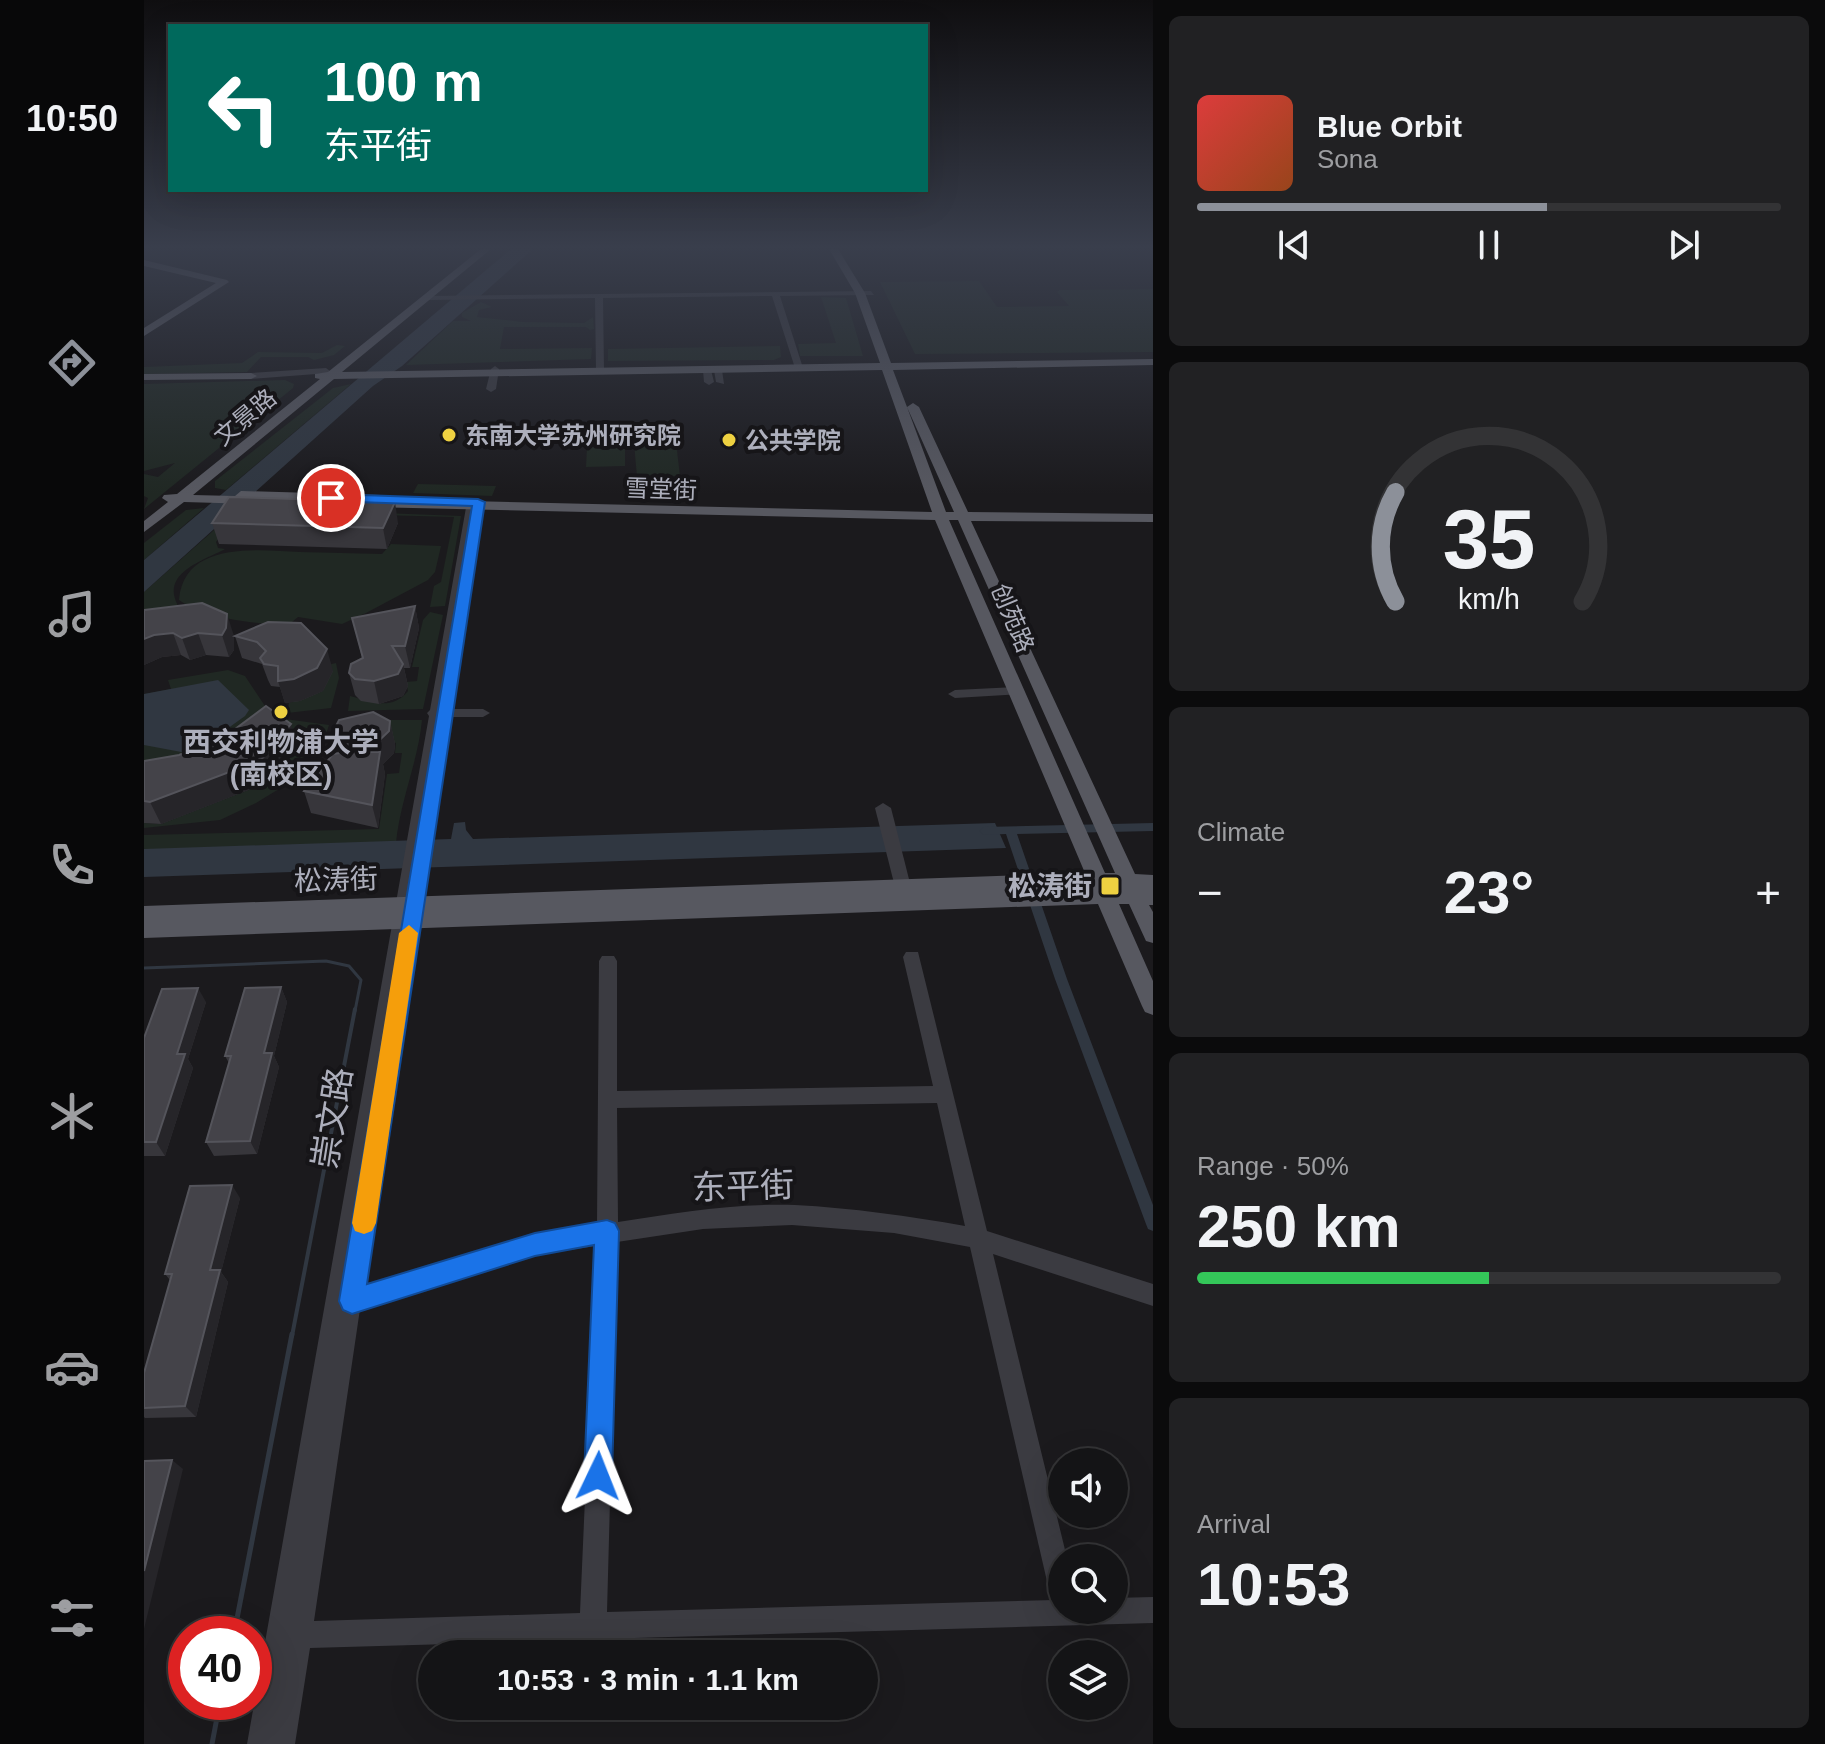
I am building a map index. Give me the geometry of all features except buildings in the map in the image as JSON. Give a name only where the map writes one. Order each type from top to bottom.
[{"type":"main road","name":"文景路","points":[[144,528],[177,496],[380,330]]},
{"type":"main road","name":"文景路","points":[[327,374],[385,330]]},
{"type":"main road","name":"创苑路","points":[[878,330],[940,514],[1153,1006]]},
{"type":"main road","points":[[327,374],[1153,360]]},
{"type":"main road","name":"创苑路","points":[[890,365],[1109,844],[1139,892],[1153,935]]},
{"type":"main road","points":[[600,369],[714,376],[798,366]]},
{"type":"main road","points":[[144,377],[251,376]]},
{"type":"main road","name":"文景路","points":[[144,518],[177,496]]},
{"type":"main road","name":"雪堂街","points":[[177,496],[940,514],[1153,515]]},
{"type":"main road","name":"松涛街","points":[[144,914],[406,914],[1055,889],[1102,888],[1139,892],[1153,882]]},
{"type":"main road","name":"松涛街","points":[[144,930],[903,887],[1019,891]]},
{"type":"street","points":[[599,330],[600,369]]},
{"type":"street","points":[[787,330],[798,366]]},
{"type":"street","points":[[491,389],[495,371]]},
{"type":"street","points":[[251,376],[327,374]]},
{"type":"street","name":"崇文路","points":[[261,1744],[289,1635],[418,838],[444,713],[475,504]]},
{"type":"street","points":[[955,694],[1016,691]]},
{"type":"street","points":[[444,713],[481,713]]},
{"type":"street","points":[[885,816],[903,887]]},
{"type":"street","points":[[912,957],[1052,1544]]},
{"type":"street","points":[[593,1629],[607,1231],[608,961]]},
{"type":"street","points":[[606,1100],[945,1094]]},
{"type":"street","name":"东平街","points":[[344,1302],[535,1245],[607,1231],[703,1219],[792,1215],[894,1223],[980,1239],[1149,1293]]},
{"type":"street","points":[[289,1635],[593,1629],[1048,1606]]},
{"type":"street","points":[[1128,1609],[1153,1610]]},
{"type":"street","name":"崇文路","points":[[281,1744],[289,1635]]},
{"type":"shaded area","points":[[415,330],[442,330],[402,366],[373,386],[144,592],[144,560]]},
{"type":"shaded area","points":[[443,330],[503,330],[500,349],[592,348],[591,359],[406,365]]},
{"type":"shaded area","points":[[832,330],[855,330],[863,356],[800,356],[798,344],[836,343]]},
{"type":"shaded area","points":[[904,330],[1153,330],[1153,352],[915,354]]},
{"type":"shaded area","points":[[337,345],[345,346],[334,355],[314,360],[308,357],[261,357],[247,372],[144,374],[144,367],[242,363],[258,352],[322,353]]},
{"type":"shaded area","points":[[780,346],[781,357],[774,360],[608,361],[608,349]]},
{"type":"shaded area","points":[[285,380],[294,384],[293,388],[144,509],[148,498],[144,496],[144,474],[158,477],[175,463],[144,471],[144,384]]},
{"type":"shaded area","points":[[351,384],[226,490],[215,488],[215,481],[333,388]]},
{"type":"shaded area","points":[[676,442],[680,476],[637,477],[634,443]]},
{"type":"shaded area","points":[[587,447],[625,447],[625,466],[586,467]]},
{"type":"shaded area","points":[[418,484],[496,486],[492,496],[413,493]]},
{"type":"shaded area","points":[[204,508],[144,560],[144,543],[186,510]]},
{"type":"shaded area","points":[[239,508],[216,542],[218,548],[225,549],[179,577],[174,595],[179,607],[144,624],[144,592]]},
{"type":"shaded area","points":[[305,510],[461,516],[445,606],[430,607],[434,586],[441,582],[454,517],[304,513]]},
{"type":"shaded area","points":[[391,544],[441,546],[435,572],[428,580],[342,624],[298,617],[286,627],[245,621],[203,612],[179,600],[184,581],[194,567],[208,558],[225,553],[263,550],[382,554]]},
{"type":"shaded area","points":[[430,612],[443,615],[423,709],[348,711],[350,696],[387,703],[408,691],[406,682],[417,681],[419,667],[412,667],[423,620]]},
{"type":"shaded area","points":[[336,663],[339,678],[331,708],[287,713],[289,703],[323,691],[332,671],[327,665]]},
{"type":"shaded area","points":[[228,670],[245,676],[269,712],[265,720],[163,766],[144,760],[144,694],[171,689],[168,680]]},
{"type":"shaded area","points":[[218,680],[249,710],[245,716],[192,754],[144,745],[144,694]]},
{"type":"shaded area","points":[[285,719],[329,725],[317,761],[297,778],[220,820],[144,828],[144,823],[161,824],[269,782],[298,746],[279,731]]},
{"type":"shaded area","points":[[345,720],[422,720],[396,843],[144,851],[144,835],[379,829],[387,774],[399,773],[402,753],[395,753],[396,743]]},
{"type":"shaded area","points":[[465,822],[466,830],[473,839],[995,823],[1006,848],[144,877],[144,849],[451,839],[454,823]]},
{"type":"waterway","points":[[1010,830],[1153,827]]},
{"type":"waterway","points":[[984,831],[1010,830]]},
{"type":"waterway","points":[[1010,830],[1061,979],[1153,1224]]},
{"type":"waterway","points":[[144,968],[326,961],[349,966],[361,980],[355,1011]]},
{"type":"waterway","points":[[292,1336],[355,1009]]},
{"type":"waterway","points":[[237,1616],[292,1334]]},
{"type":"waterway","points":[[212,1744],[217,1720]]},
{"type":"slow traffic","points":[[364,1223],[409,933]]},
{"type":"place","name":"东南大学苏州研究院","points":[[449,435]]},
{"type":"place","name":"公共学院","points":[[729,440]]},
{"type":"place","name":"西交利物浦大学 (南校区)","points":[[281,712]]},
{"type":"place","name":"松涛街","points":[[1110,886]]},
{"type":"route","points":[[331,498],[478,502],[352,1301],[456,1266],[535,1245],[607,1231],[598,1476]]}]
